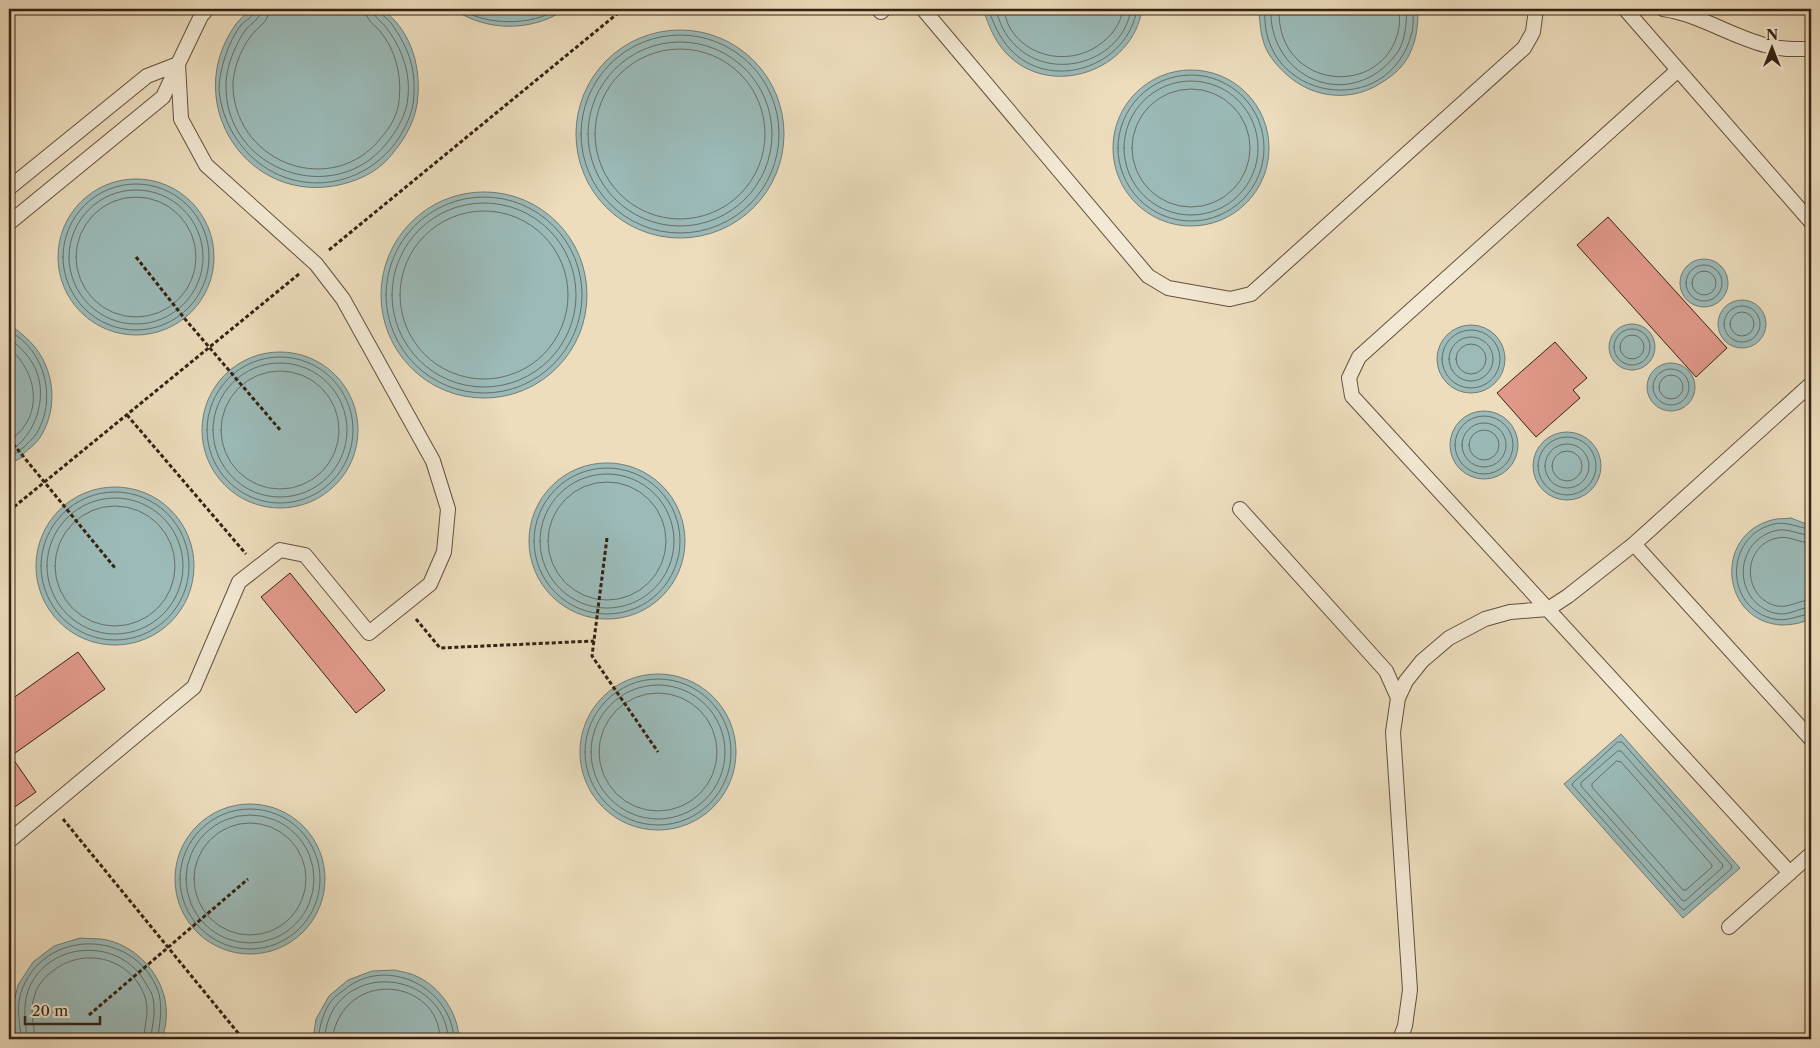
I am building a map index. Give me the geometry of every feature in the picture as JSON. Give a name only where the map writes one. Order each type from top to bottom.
[{"type":"lane","points":[[9,222],[164,97],[201,16],[207,9]]},
{"type":"lane","points":[[878,9],[880,12],[884,9]]},
{"type":"lane","points":[[923,9],[1148,276],[1168,288],[1230,299],[1251,294],[1524,48],[1534,32],[1536,9]]},
{"type":"lane","points":[[1625,9],[1811,222]]},
{"type":"lane","points":[[1663,9],[1674,10],[1700,18],[1737,36],[1766,46],[1788,49],[1811,49]]},
{"type":"lane","points":[[9,188],[147,76],[178,64]]},
{"type":"lane","points":[[9,840],[194,687],[238,582],[280,550],[305,555],[369,633],[430,584],[444,552],[448,509],[433,461],[343,299],[316,264],[206,165],[181,119],[178,64]]},
{"type":"lane","points":[[1678,70],[1359,357],[1349,378],[1352,396],[1790,873]]},
{"type":"lane","points":[[1400,1039],[1405,1026],[1410,990],[1393,732],[1398,698],[1406,681],[1422,661],[1450,638],[1485,619],[1510,612],[1548,609],[1568,596],[1634,544],[1811,384]]},
{"type":"lane","points":[[1240,509],[1386,671],[1398,698]]},
{"type":"lane","points":[[1634,544],[1811,739]]},
{"type":"lane","points":[[1729,927],[1811,854]]},
{"type":"path","points":[[136,257],[185,319],[281,431]]},
{"type":"path","points":[[127,415],[257,568]]},
{"type":"path","points":[[9,439],[116,568]]},
{"type":"path","points":[[607,538],[592,656],[658,752]]},
{"type":"path","points":[[404,605],[440,648],[594,641]]},
{"type":"path","points":[[52,804],[243,1039]]},
{"type":"path","points":[[89,1015],[248,879]]},
{"type":"water","points":[[252,9],[382,9],[392,17],[406,37],[415,59],[418,95],[416,111],[407,133],[383,164],[371,173],[350,182],[309,187],[279,180],[253,165],[233,143],[220,116],[215,86],[220,55],[236,24]]},
{"type":"water","points":[[453,9],[566,9],[553,17],[539,22],[510,26],[480,22],[466,17]]},
{"type":"water","points":[[983,9],[1142,9],[1135,31],[1123,49],[1107,63],[1087,72],[1066,76],[1045,75],[1024,67],[1006,53],[995,38]]},
{"type":"water","points":[[1260,9],[1418,9],[1414,42],[1402,66],[1392,76],[1372,88],[1359,93],[1334,95],[1308,89],[1286,74],[1275,63],[1264,45]]},
{"type":"water","points":[[680,30],[700,32],[720,38],[746,54],[760,68],[776,94],[782,114],[784,134],[782,154],[776,174],[760,200],[746,214],[720,230],[700,236],[680,238],[660,236],[640,230],[614,214],[600,200],[584,174],[578,154],[576,134],[578,114],[584,94],[600,68],[614,54],[640,38],[660,32]]},
{"type":"water","points":[[1183,70],[1199,70],[1214,73],[1228,79],[1251,98],[1260,111],[1266,125],[1269,148],[1268,163],[1260,185],[1241,208],[1228,217],[1214,223],[1199,226],[1183,226],[1168,223],[1154,217],[1131,198],[1122,185],[1116,171],[1113,156],[1113,140],[1116,125],[1122,111],[1141,88],[1154,79],[1168,73]]},
{"type":"water","points":[[128,179],[144,179],[159,182],[173,188],[186,196],[197,207],[211,234],[214,257],[213,272],[205,294],[197,307],[186,318],[159,332],[144,335],[128,335],[113,332],[99,326],[86,318],[75,307],[61,280],[58,265],[58,249],[61,234],[67,220],[75,207],[86,196],[113,182]]},
{"type":"water","points":[[474,192],[494,192],[514,196],[533,204],[557,222],[570,238],[579,255],[587,285],[583,325],[579,335],[570,352],[557,368],[533,386],[514,394],[494,398],[474,398],[454,394],[435,386],[419,375],[404,360],[393,344],[385,325],[381,305],[381,285],[385,265],[393,246],[404,230],[419,215],[435,204],[454,196]]},
{"type":"water","points":[[1704,259],[1713,261],[1721,266],[1726,274],[1728,283],[1726,292],[1721,300],[1713,305],[1704,307],[1695,305],[1687,300],[1682,292],[1680,283],[1682,274],[1687,266],[1695,261]]},
{"type":"water","points":[[1742,300],[1751,302],[1759,307],[1764,315],[1766,324],[1764,333],[1759,341],[1751,346],[1742,348],[1733,346],[1725,341],[1720,333],[1718,324],[1720,315],[1725,307],[1733,302]]},
{"type":"water","points":[[1627,324],[1637,324],[1649,330],[1654,338],[1654,356],[1649,364],[1641,369],[1627,370],[1619,367],[1612,360],[1609,352],[1609,342],[1612,334],[1619,327]]},
{"type":"water","points":[[1471,325],[1484,328],[1495,335],[1502,346],[1505,359],[1502,372],[1495,383],[1484,390],[1471,393],[1458,390],[1447,383],[1440,372],[1437,359],[1440,346],[1447,335],[1458,328]]},
{"type":"water","points":[[9,326],[23,335],[35,347],[43,359],[48,371],[52,399],[46,426],[39,439],[21,458],[9,464]]},
{"type":"water","points":[[272,352],[288,352],[303,355],[317,361],[340,380],[349,393],[355,407],[358,430],[357,445],[349,467],[330,490],[317,499],[303,505],[288,508],[272,508],[257,505],[243,499],[220,480],[211,467],[205,453],[202,438],[202,422],[205,407],[211,393],[230,370],[243,361],[257,355]]},
{"type":"water","points":[[1671,363],[1680,365],[1688,370],[1693,378],[1695,387],[1693,396],[1688,404],[1680,409],[1671,411],[1662,409],[1654,404],[1649,396],[1647,387],[1649,378],[1654,370],[1662,365]]},
{"type":"water","points":[[1484,411],[1497,414],[1508,421],[1515,432],[1518,445],[1515,458],[1508,469],[1497,476],[1484,479],[1471,476],[1460,469],[1453,458],[1450,445],[1453,432],[1460,421],[1471,414]]},
{"type":"water","points":[[1567,432],[1580,435],[1591,442],[1598,453],[1601,466],[1598,479],[1591,490],[1580,497],[1567,500],[1554,497],[1543,490],[1536,479],[1533,466],[1536,453],[1543,442],[1554,435]]},
{"type":"water","points":[[599,463],[615,463],[630,466],[644,472],[667,491],[676,504],[682,518],[685,541],[684,556],[676,578],[657,601],[644,610],[630,616],[615,619],[599,619],[584,616],[570,610],[547,591],[538,578],[532,564],[529,549],[529,533],[532,518],[538,504],[557,481],[570,472],[584,466]]},
{"type":"water","points":[[115,487],[145,493],[159,500],[171,510],[181,522],[188,536],[194,566],[188,596],[181,610],[171,622],[159,632],[145,639],[115,645],[85,639],[71,632],[59,622],[49,610],[42,596],[36,566],[42,536],[49,522],[59,510],[71,500],[85,493]]},
{"type":"water","points":[[1791,518],[1811,526],[1811,618],[1790,625],[1782,625],[1762,620],[1746,609],[1736,594],[1732,577],[1733,559],[1740,542],[1753,529],[1772,520]]},
{"type":"water","points":[[650,674],[666,674],[681,677],[695,683],[718,702],[727,715],[733,729],[736,752],[735,767],[727,789],[708,812],[695,821],[681,827],[666,830],[650,830],[635,827],[621,821],[598,802],[589,789],[583,775],[580,760],[580,744],[583,729],[589,715],[608,692],[621,683],[635,677]]},
{"type":"water","points":[[1621,734],[1740,868],[1683,918],[1564,784]]},
{"type":"water","points":[[250,804],[265,805],[279,810],[303,826],[319,850],[324,864],[324,894],[319,908],[303,932],[279,948],[265,953],[250,954],[235,953],[221,948],[197,932],[181,908],[176,894],[175,879],[176,864],[181,850],[197,826],[221,810],[235,805]]},
{"type":"water","points":[[80,938],[104,939],[120,944],[142,959],[151,970],[163,993],[166,1007],[166,1023],[162,1039],[16,1039],[12,1010],[18,985],[33,962],[54,946]]},
{"type":"water","points":[[395,970],[418,977],[441,995],[452,1011],[459,1039],[313,1039],[316,1019],[329,996],[348,980],[372,971]]},
{"type":"building","points":[[1608,217],[1727,348],[1696,377],[1577,245]]},
{"type":"building","points":[[1555,342],[1587,378],[1573,390],[1580,398],[1536,437],[1497,393]]},
{"type":"building","points":[[290,573],[385,690],[356,713],[261,597]]},
{"type":"building","points":[[78,652],[105,689],[11,756],[36,792],[9,811],[9,701]]}]
